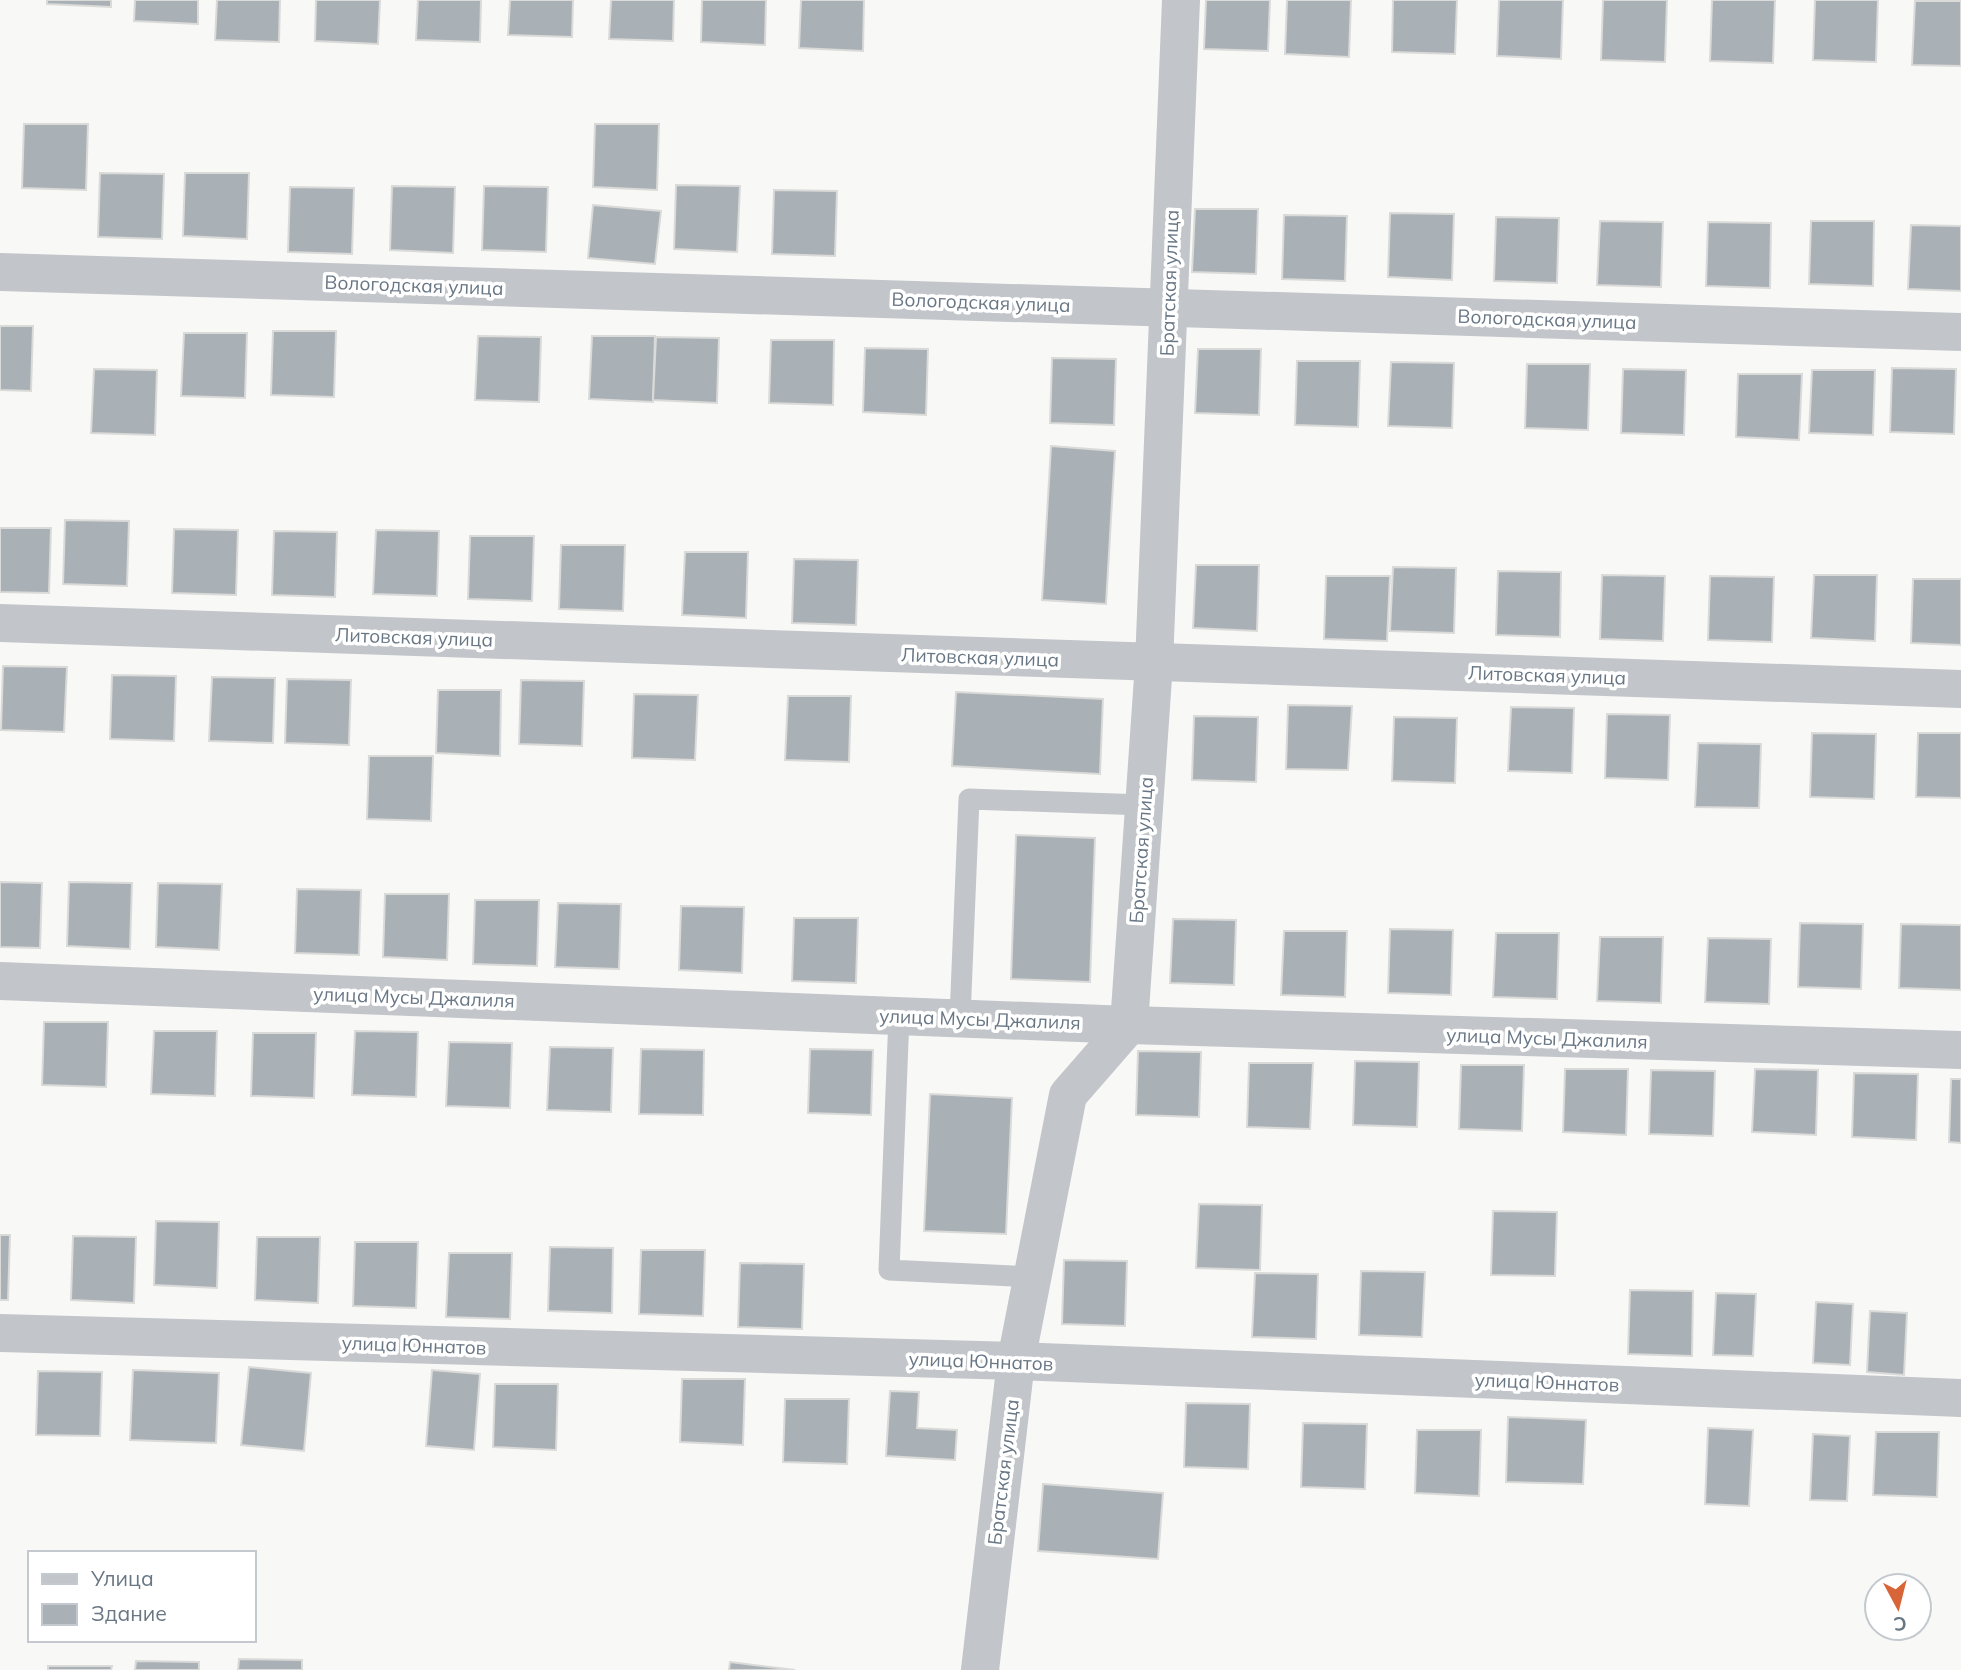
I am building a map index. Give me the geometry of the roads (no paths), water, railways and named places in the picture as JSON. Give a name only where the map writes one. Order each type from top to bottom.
[{"type":"street","name":"Братская улица","points":[[980,1670],[1016,1361],[1068,1095],[1129,1025],[1154,663],[1181,0]]},
{"type":"street","name":"Вологодская улица","points":[[0,272],[1961,332]]},
{"type":"street","name":"Литовская улица","points":[[0,624],[1961,689]]},
{"type":"street","name":"улица Мусы Джалиля","points":[[0,981],[1129,1025],[1961,1050]]},
{"type":"street","name":"улица Юннатов","points":[[0,1333],[1016,1361],[1961,1398]]},
{"type":"lane","points":[[960,1018],[969,799],[1144,805]]},
{"type":"lane","points":[[899,1016],[889,1270],[1032,1277]]}]
